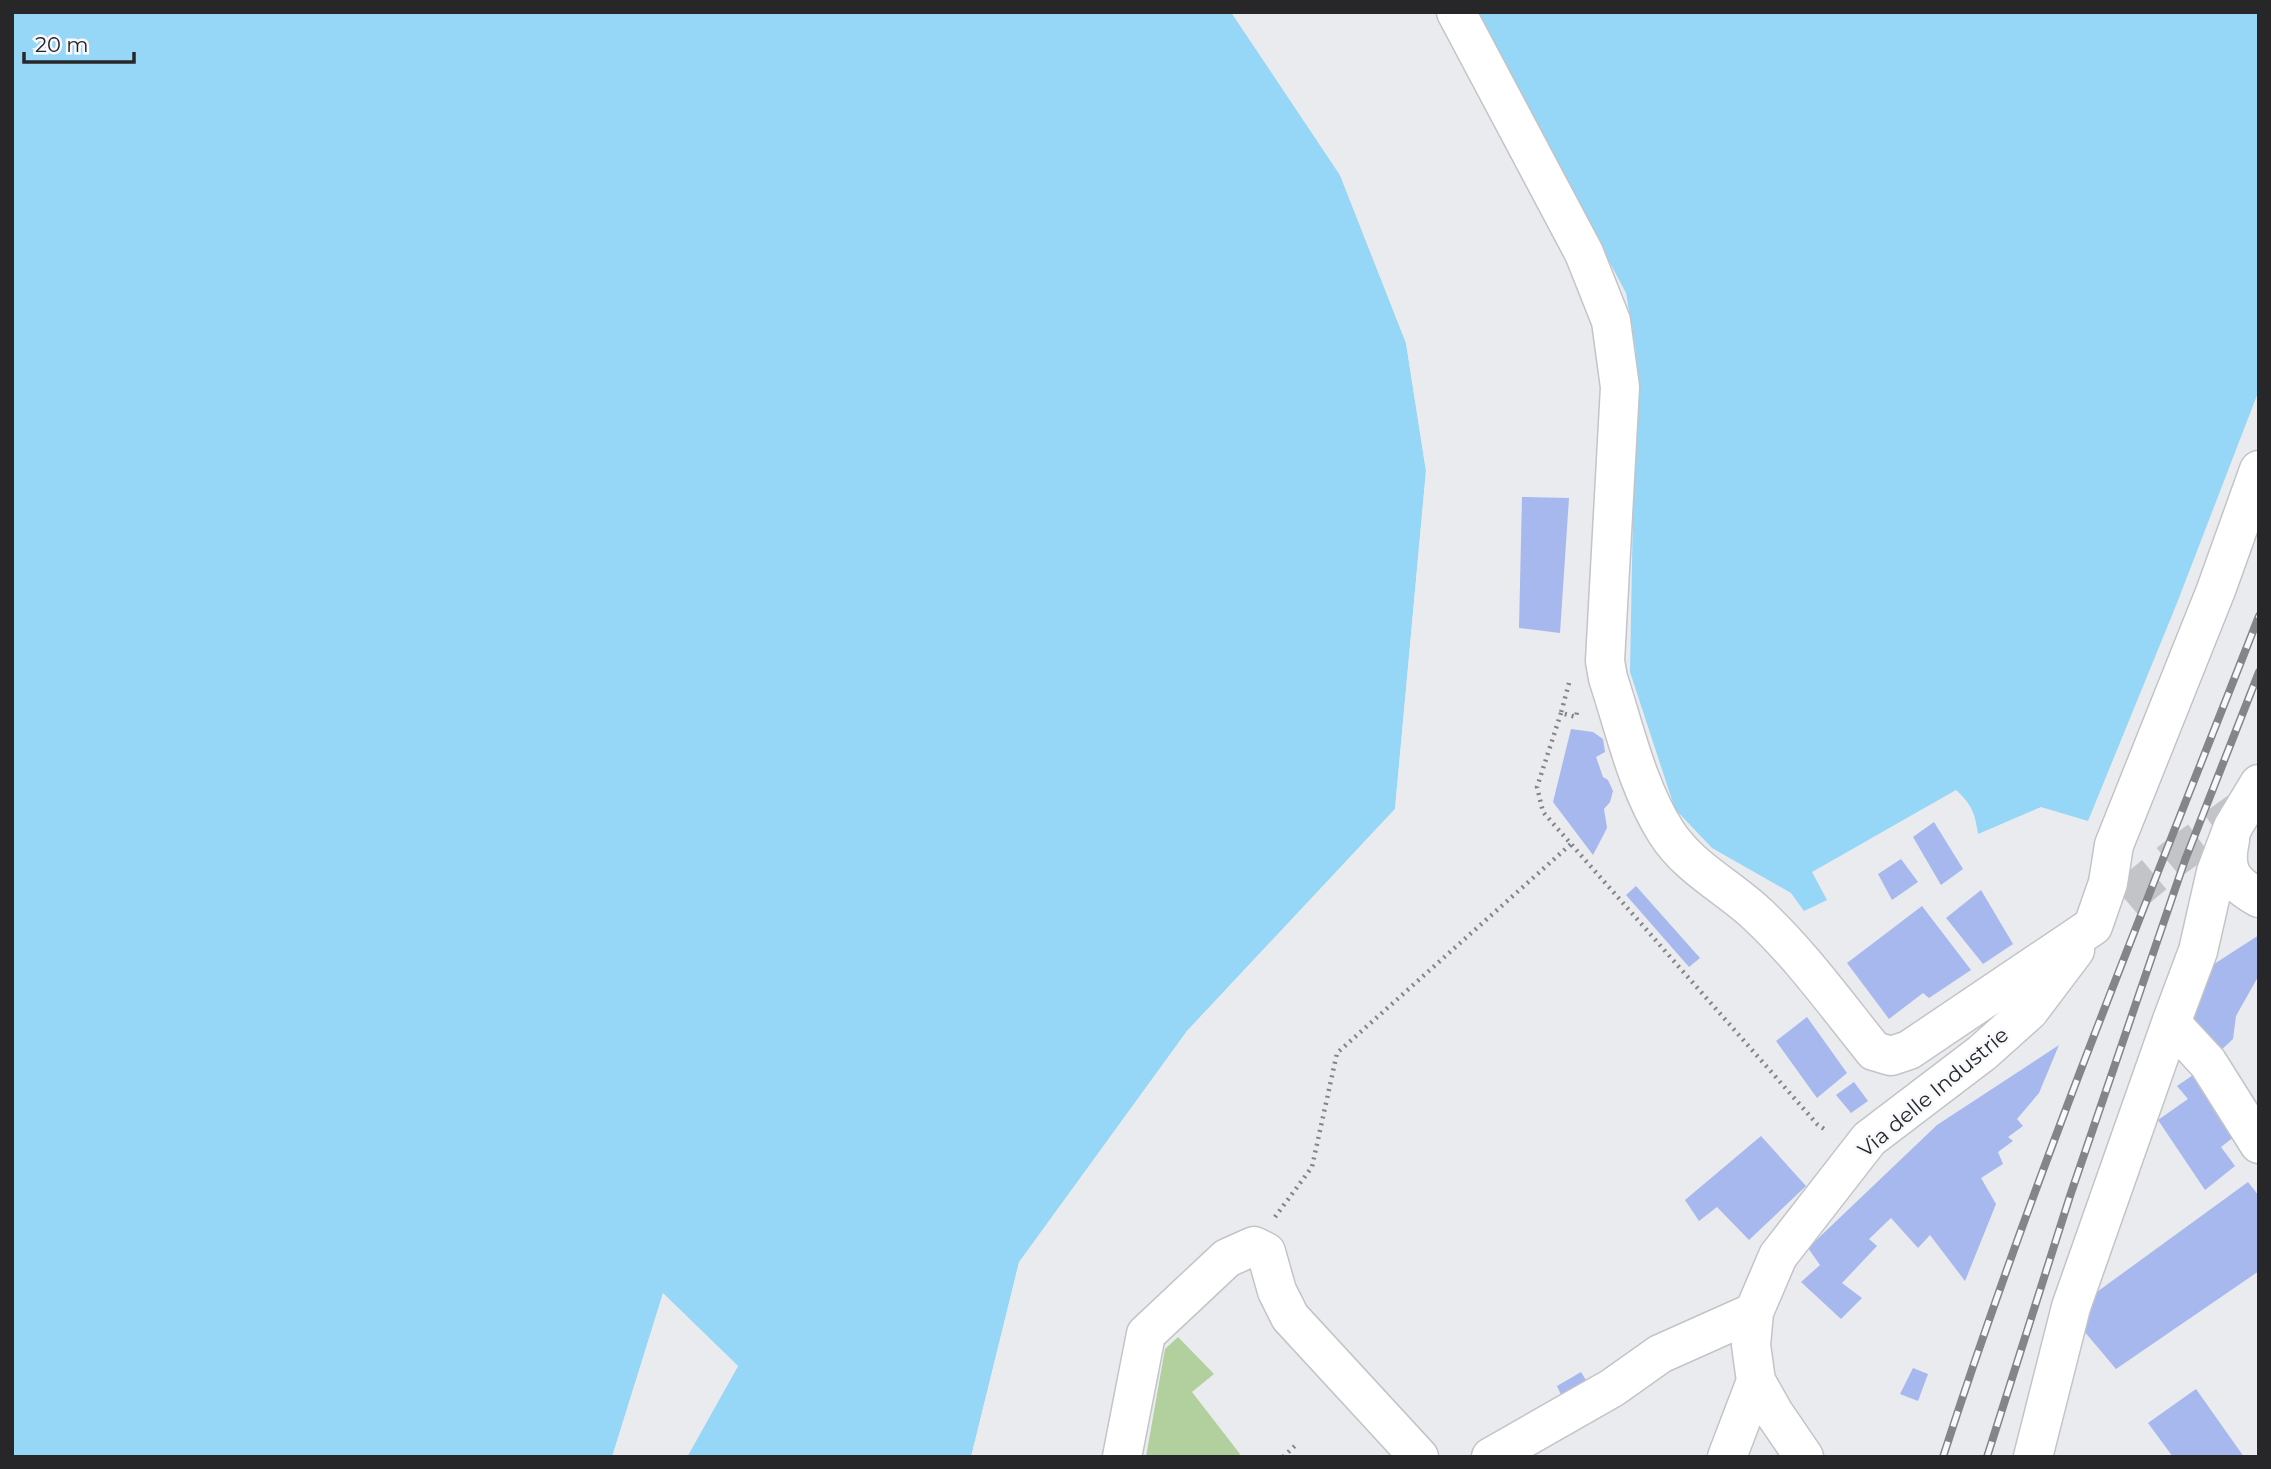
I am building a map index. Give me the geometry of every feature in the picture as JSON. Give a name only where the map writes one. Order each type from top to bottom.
[{"type":"street","points":[[1456,12],[1584,253],[1611,321],[1620,387],[1605,661],[1640,777],[1667,834],[1704,874],[1755,911],[1790,946],[1874,1051],[1891,1056],[1909,1050],[2093,926],[2108,883],[2114,845],[2216,590],[2259,470]]},
{"type":"street","points":[[2033,1457],[2071,1307],[2198,951],[2216,872],[2233,827],[2259,784]]},
{"type":"street","points":[[2233,827],[2227,854],[2229,874],[2244,890],[2259,898]]},
{"type":"street","name":"Via delle Industrie","points":[[1756,1381],[1751,1345],[1754,1312],[1779,1256],[1857,1152],[1869,1139],[1982,1053],[2029,1010],[2093,926],[2125,899]]},
{"type":"street","points":[[2171,1023],[2208,1063],[2259,1144]]},
{"type":"street","points":[[1122,1457],[1146,1334],[1227,1258],[1254,1246],[1266,1252],[1277,1291],[1290,1317],[1419,1457]]},
{"type":"street","points":[[1491,1457],[1612,1388],[1660,1354],[1754,1312]]},
{"type":"street","points":[[1727,1457],[1756,1381]]},
{"type":"street","points":[[1756,1381],[1804,1457]]},
{"type":"path","points":[[1570,678],[1537,787],[1543,812],[1817,1124],[1857,1152]]},
{"type":"path","points":[[1561,713],[1576,716]]},
{"type":"path","points":[[1254,1246],[1312,1167],[1337,1053],[1572,844]]},
{"type":"path","points":[[1283,1457],[1298,1443]]},
{"type":"green space","points":[[1178,1337],[1214,1374],[1192,1392],[1240,1454],[1238,1457],[1146,1457],[1165,1349]]},
{"type":"water","points":[[12,12],[1231,12],[1340,175],[1406,343],[1426,471],[1395,809],[1187,1031],[1019,1262],[971,1457],[687,1457],[738,1366],[663,1294],[612,1457],[12,1457]]},
{"type":"water","points":[[1477,12],[2259,12],[2259,390],[2177,603],[2088,821],[2041,807],[1978,834],[1972,810],[1956,790],[1812,872],[1827,900],[1804,911],[1791,893],[1712,848],[1675,809],[1630,672],[1636,351],[1626,293]]},
{"type":"pier","points":[[1231,12],[1235,12],[1343,173],[1410,343],[1430,471],[1398,810],[1190,1033],[1022,1264],[975,1457],[971,1457],[1019,1263],[1187,1031],[1395,809],[1426,471],[1406,343],[1340,175]]},
{"type":"pier","points":[[663,1293],[738,1366],[687,1457],[684,1457],[734,1366],[665,1299],[616,1457],[612,1457]]},
{"type":"building","points":[[1522,497],[1569,498],[1560,633],[1519,628]]},
{"type":"building","points":[[1571,729],[1593,732],[1603,739],[1605,752],[1596,757],[1603,777],[1608,780],[1613,791],[1610,802],[1604,809],[1607,828],[1593,855],[1553,802]]},
{"type":"building","points":[[1934,822],[1963,869],[1941,885],[1913,837]]},
{"type":"building","points":[[1901,859],[1918,882],[1892,900],[1878,874]]},
{"type":"building","points":[[1636,886],[1700,958],[1689,967],[1626,895]]},
{"type":"building","points":[[1981,890],[2013,944],[1983,964],[1946,918]]},
{"type":"building","points":[[1922,906],[1971,970],[1929,998],[1923,993],[1889,1019],[1847,963]]},
{"type":"building","points":[[2259,935],[2259,975],[2236,1016],[2233,1039],[2220,1051],[2191,1019],[2211,966]]},
{"type":"building","points":[[1807,1017],[1847,1073],[1817,1098],[1776,1041]]},
{"type":"building","points":[[2059,1045],[2039,1093],[2017,1119],[2023,1126],[2008,1137],[2013,1141],[1998,1152],[2003,1164],[1981,1178],[1996,1204],[1965,1281],[1930,1235],[1918,1248],[1891,1218],[1869,1239],[1877,1246],[1842,1283],[1862,1298],[1841,1319],[1801,1282],[1820,1265],[1808,1248],[1937,1125]]},
{"type":"building","points":[[2196,1073],[2239,1133],[2221,1147],[2235,1166],[2205,1190],[2158,1120],[2188,1099],[2177,1086]]},
{"type":"building","points":[[1854,1082],[1868,1101],[1851,1113],[1836,1095]]},
{"type":"building","points":[[1761,1136],[1806,1186],[1749,1240],[1717,1207],[1699,1221],[1685,1200]]},
{"type":"building","points":[[2248,1182],[2259,1196],[2259,1271],[2116,1369],[2078,1324],[2090,1297]]},
{"type":"building","points":[[1913,1368],[1928,1374],[1918,1401],[1900,1394]]},
{"type":"building","points":[[1581,1372],[1594,1393],[1567,1408],[1557,1386]]},
{"type":"building","points":[[2196,1389],[2244,1457],[2173,1457],[2148,1423]]},
{"type":"tunnel","points":[[2125,899],[2173,859],[2254,800]]},
{"type":"railway","points":[[1943,1457],[2055,1139],[2259,616]]},
{"type":"railway","points":[[1987,1457],[2070,1196],[2185,860],[2259,672]]}]
